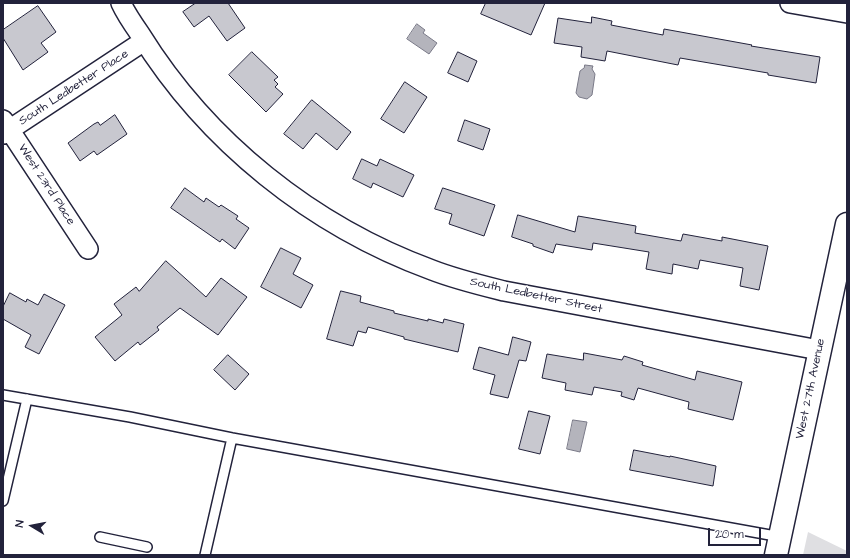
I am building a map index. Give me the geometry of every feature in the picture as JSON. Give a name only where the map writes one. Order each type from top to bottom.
[{"type":"main road","name":"West 27th Avenue","points":[[779,546],[819,350],[847,224]]},
{"type":"street","name":"South Ledbetter Street","points":[[120,3],[161,67],[181,93],[212,127],[239,153],[292,196],[321,215],[378,247],[431,270],[467,282],[504,291],[819,350]]},
{"type":"street","points":[[790,3],[847,13]]},
{"type":"street","name":"South Ledbetter Place","points":[[5,128],[144,41]]},
{"type":"street","name":"West 23rd Place","points":[[5,128],[88,249]]},
{"type":"lane","points":[[3,395],[130,417],[779,546]]},
{"type":"lane","points":[[3,501],[27,399]]},
{"type":"lane","points":[[205,555],[232,438]]},
{"type":"lane","points":[[100,537],[146,547]]},
{"type":"shaded area","points":[[417,24],[425,30],[423,33],[437,43],[429,54],[407,39]]},
{"type":"shaded area","points":[[585,65],[593,66],[592,69],[595,74],[592,95],[587,99],[579,97],[576,93],[580,71]]},
{"type":"shaded area","points":[[573,420],[587,422],[580,452],[567,449]]},
{"type":"shaded area","points":[[808,532],[847,551],[847,555],[803,555]]},
{"type":"building","points":[[196,3],[228,3],[245,28],[227,41],[209,16],[194,27],[183,12]]},
{"type":"building","points":[[486,3],[545,3],[531,35],[481,14]]},
{"type":"building","points":[[38,6],[56,32],[41,43],[48,52],[23,70],[3,38],[3,30]]},
{"type":"building","points":[[592,17],[612,21],[611,25],[663,35],[664,29],[752,45],[751,46],[820,57],[816,83],[680,58],[678,65],[607,51],[605,61],[581,57],[582,47],[554,43],[558,18],[591,23]]},
{"type":"building","points":[[252,52],[278,77],[274,80],[278,84],[275,87],[283,94],[266,112],[229,75]]},
{"type":"building","points":[[458,52],[477,61],[468,82],[448,73]]},
{"type":"building","points":[[405,82],[427,97],[404,133],[381,119]]},
{"type":"building","points":[[312,100],[351,132],[337,150],[316,133],[303,149],[284,134]]},
{"type":"building","points":[[115,115],[127,134],[97,155],[94,151],[80,161],[68,143],[94,124],[98,122],[100,125]]},
{"type":"building","points":[[465,120],[490,129],[483,150],[458,141]]},
{"type":"building","points":[[362,159],[377,166],[380,159],[414,175],[403,197],[373,183],[371,188],[353,179]]},
{"type":"building","points":[[185,188],[204,202],[206,198],[219,207],[221,205],[238,216],[236,219],[249,228],[235,249],[222,239],[220,242],[171,208]]},
{"type":"building","points":[[443,188],[495,205],[484,236],[449,224],[452,214],[435,209]]},
{"type":"building","points":[[518,215],[575,232],[578,216],[636,226],[635,233],[681,241],[683,234],[722,241],[722,237],[768,246],[759,290],[740,286],[743,268],[700,260],[698,269],[673,264],[672,274],[646,269],[649,252],[593,243],[592,250],[556,244],[553,253],[512,237]]},
{"type":"building","points":[[281,248],[301,258],[293,274],[313,285],[301,308],[261,287]]},
{"type":"building","points":[[166,261],[206,297],[221,278],[247,297],[218,335],[180,308],[157,327],[159,330],[140,345],[138,342],[115,361],[95,337],[122,315],[114,304],[136,287],[139,291]]},
{"type":"building","points":[[341,291],[361,296],[360,302],[394,311],[394,313],[428,321],[428,319],[443,323],[444,319],[464,324],[458,352],[404,339],[404,337],[368,327],[366,333],[358,331],[353,346],[327,339]]},
{"type":"building","points":[[10,293],[26,302],[27,299],[38,305],[44,294],[65,305],[39,354],[25,347],[31,335],[3,319],[3,307]]},
{"type":"building","points":[[513,337],[531,342],[526,361],[519,360],[508,398],[490,394],[495,375],[473,369],[479,347],[508,355]]},
{"type":"building","points":[[584,353],[622,360],[624,356],[643,362],[642,365],[695,380],[697,371],[742,382],[733,420],[688,409],[689,402],[638,388],[634,400],[621,396],[622,392],[594,387],[592,395],[565,390],[566,383],[542,378],[547,354],[583,360]]},
{"type":"building","points":[[228,355],[249,374],[235,390],[214,370]]},
{"type":"building","points":[[529,411],[550,416],[540,454],[519,449]]},
{"type":"building","points":[[634,450],[716,466],[713,486],[630,470]]}]
